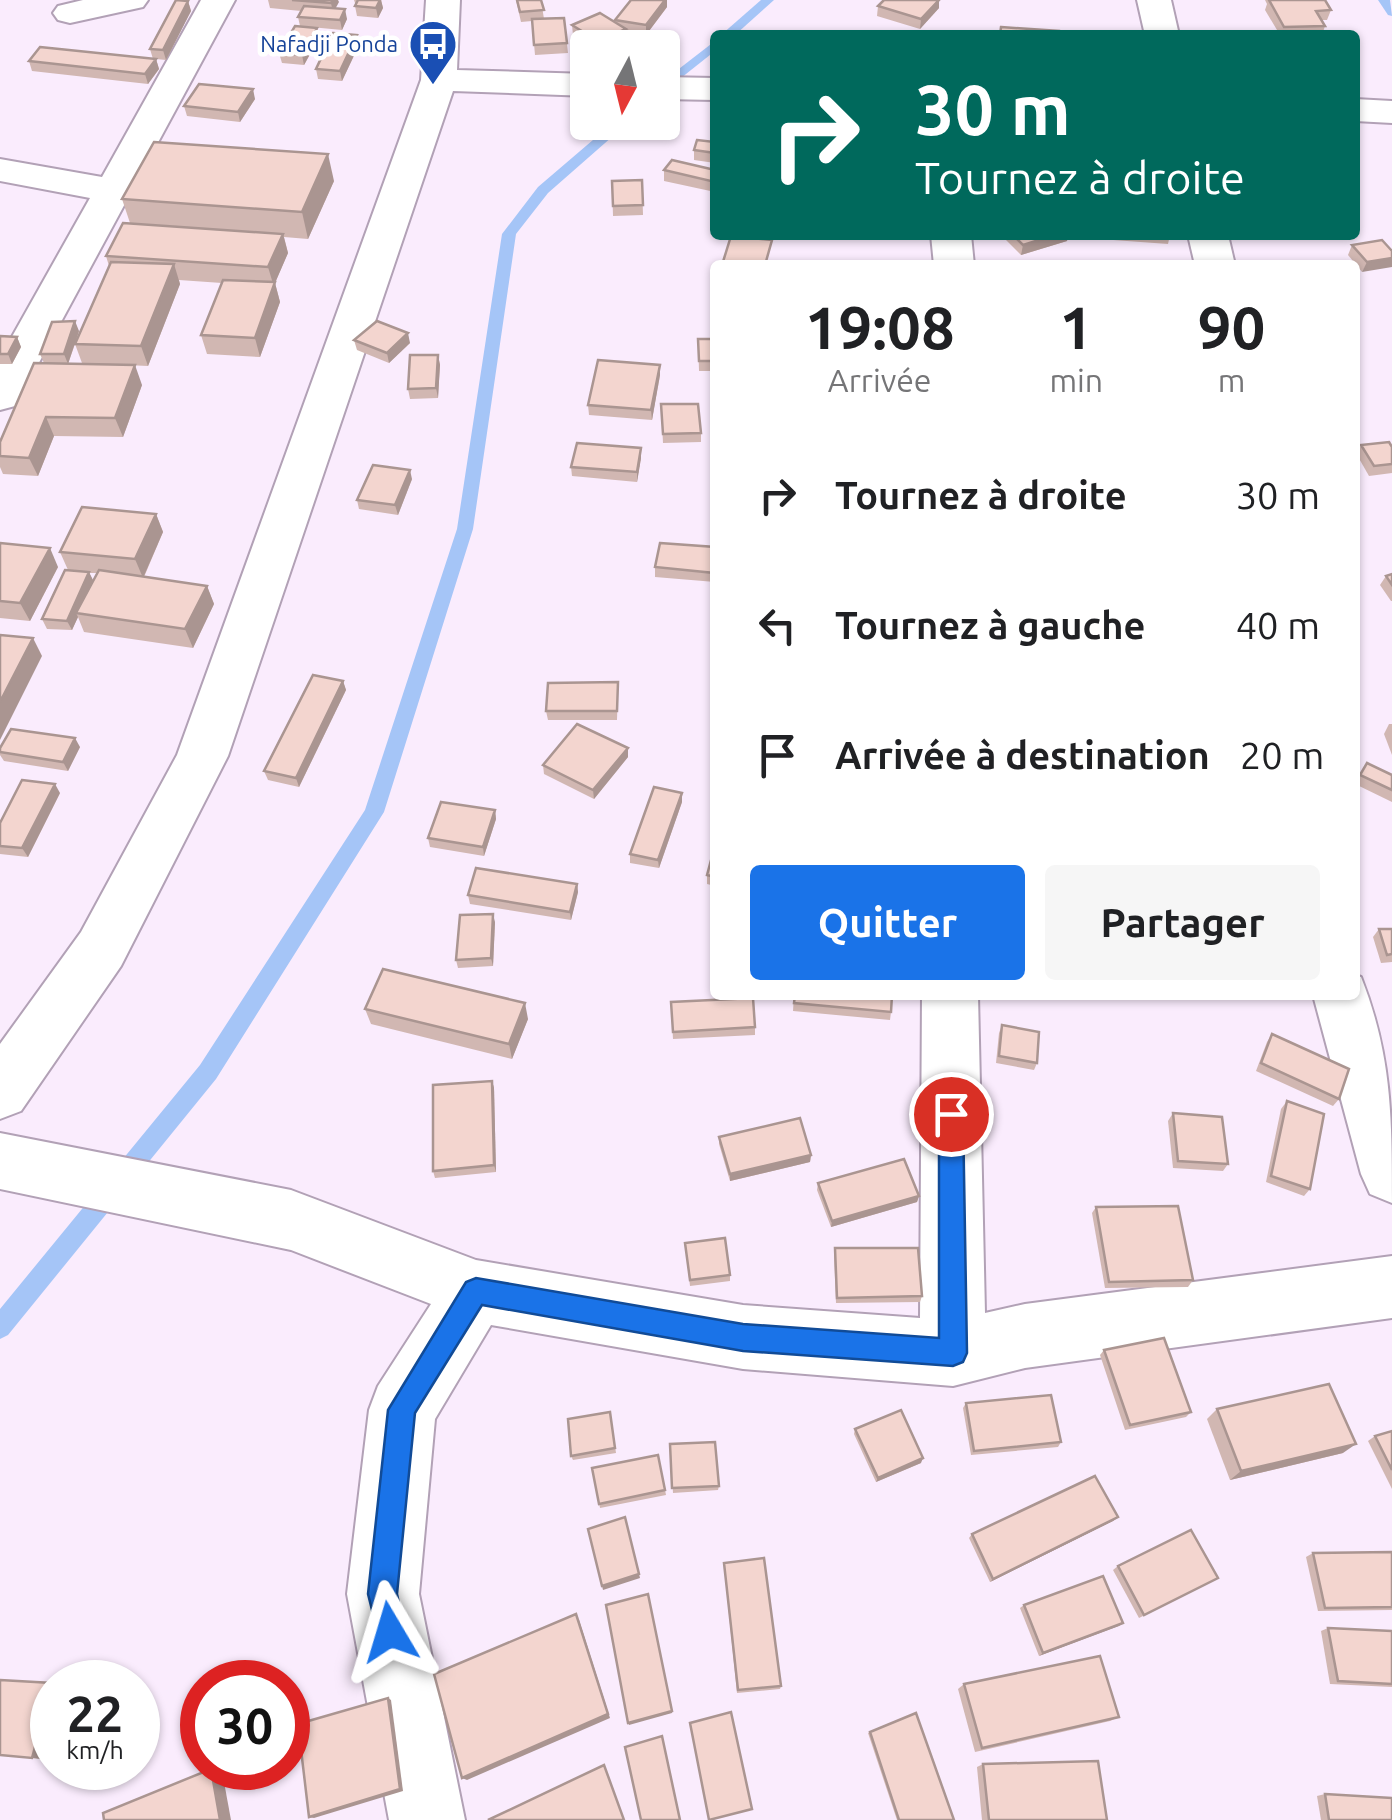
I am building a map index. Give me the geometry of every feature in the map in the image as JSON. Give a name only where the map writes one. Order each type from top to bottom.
[{"type":"street","points":[[70,13],[130,0]]},
{"type":"street","points":[[0,396],[218,0]]},
{"type":"street","points":[[0,1092],[100,949],[202,756],[438,80],[444,0]]},
{"type":"street","points":[[1154,0],[1161,30]]},
{"type":"street","points":[[438,80],[570,84]]},
{"type":"street","points":[[1360,110],[1392,112]]},
{"type":"street","points":[[0,170],[115,191]]},
{"type":"street","points":[[950,1000],[953,1353]]},
{"type":"street","points":[[1342,1000],[1392,1174]]},
{"type":"street","points":[[0,1162],[291,1220],[476,1291],[743,1337],[953,1353],[1026,1336],[1392,1287]]},
{"type":"street","points":[[426,1820],[383,1594],[402,1410],[476,1291]]},
{"type":"building","points":[[176,0],[188,1],[163,50],[150,49]]},
{"type":"building","points":[[358,0],[380,0],[376,8],[355,6]]},
{"type":"building","points":[[517,0],[541,0],[544,10],[520,12]]},
{"type":"building","points":[[631,0],[665,0],[646,25],[615,20]]},
{"type":"building","points":[[884,0],[939,0],[921,19],[878,6]]},
{"type":"building","points":[[1269,0],[1325,0],[1331,10],[1316,11],[1325,26],[1284,27]]},
{"type":"building","points":[[304,6],[345,9],[340,20],[298,17]]},
{"type":"building","points":[[600,13],[626,29],[580,30],[572,25]]},
{"type":"building","points":[[564,18],[567,43],[534,45],[532,19]]},
{"type":"building","points":[[295,26],[317,28],[302,55],[279,53]]},
{"type":"building","points":[[1001,27],[1044,30],[1001,30]]},
{"type":"building","points":[[333,33],[357,35],[340,71],[316,69]]},
{"type":"building","points":[[40,47],[156,59],[145,74],[29,61]]},
{"type":"building","points":[[199,84],[253,89],[238,112],[184,106]]},
{"type":"building","points":[[697,140],[710,141],[710,152],[694,150]]},
{"type":"building","points":[[154,142],[328,154],[302,212],[122,199]]},
{"type":"building","points":[[672,160],[710,169],[710,181],[664,170]]},
{"type":"building","points":[[642,180],[643,205],[613,206],[612,181]]},
{"type":"building","points":[[123,223],[283,234],[268,267],[106,256]]},
{"type":"building","points":[[730,240],[772,240],[766,260],[724,260]]},
{"type":"building","points":[[1382,240],[1392,251],[1392,258],[1367,262],[1352,245]]},
{"type":"building","points":[[111,262],[174,264],[141,346],[75,344]]},
{"type":"building","points":[[223,280],[275,282],[255,338],[201,335]]},
{"type":"building","points":[[75,321],[64,354],[40,354],[52,322]]},
{"type":"building","points":[[377,321],[408,333],[387,353],[354,340]]},
{"type":"building","points":[[0,336],[17,337],[8,354],[0,354]]},
{"type":"building","points":[[698,339],[710,339],[710,361],[699,361]]},
{"type":"building","points":[[410,355],[438,355],[436,388],[408,389]]},
{"type":"building","points":[[598,360],[660,365],[651,410],[588,405]]},
{"type":"building","points":[[34,363],[135,365],[115,418],[46,417],[29,458],[0,456],[0,442]]},
{"type":"building","points":[[661,404],[698,404],[701,433],[663,434]]},
{"type":"building","points":[[1389,442],[1392,464],[1374,466],[1361,445]]},
{"type":"building","points":[[577,443],[641,448],[637,472],[571,467]]},
{"type":"building","points":[[373,465],[410,470],[395,505],[357,500]]},
{"type":"building","points":[[82,507],[156,514],[135,559],[60,552]]},
{"type":"building","points":[[0,543],[50,548],[20,603],[0,601]]},
{"type":"building","points":[[660,543],[710,547],[710,572],[655,567]]},
{"type":"building","points":[[65,570],[89,572],[67,621],[42,619]]},
{"type":"building","points":[[99,570],[207,586],[185,629],[76,613]]},
{"type":"building","points":[[0,635],[33,638],[0,702]]},
{"type":"building","points":[[313,675],[343,681],[296,778],[264,771]]},
{"type":"building","points":[[618,682],[617,711],[546,711],[548,683]]},
{"type":"building","points":[[577,724],[628,748],[593,790],[543,765]]},
{"type":"building","points":[[11,729],[75,738],[63,762],[0,752]]},
{"type":"building","points":[[1367,763],[1392,775],[1392,790],[1360,775]]},
{"type":"building","points":[[22,780],[55,784],[22,848],[0,846],[0,823]]},
{"type":"building","points":[[654,787],[682,793],[658,860],[630,854]]},
{"type":"building","points":[[441,802],[495,810],[483,847],[428,838]]},
{"type":"building","points":[[476,868],[577,884],[570,912],[468,895]]},
{"type":"building","points":[[493,914],[491,958],[456,960],[460,915]]},
{"type":"building","points":[[1379,929],[1392,929],[1392,954],[1387,955]]},
{"type":"building","points":[[383,969],[525,1003],[509,1044],[365,1009]]},
{"type":"building","points":[[753,1000],[755,1027],[673,1032],[671,1002]]},
{"type":"building","points":[[794,1000],[892,1000],[891,1012],[794,1003]]},
{"type":"building","points":[[1002,1025],[1039,1032],[1037,1063],[999,1056]]},
{"type":"building","points":[[1272,1034],[1349,1069],[1339,1099],[1261,1063]]},
{"type":"building","points":[[492,1081],[494,1165],[433,1171],[433,1085]]},
{"type":"building","points":[[1287,1101],[1324,1114],[1310,1189],[1271,1176]]},
{"type":"building","points":[[1173,1113],[1222,1117],[1228,1164],[1178,1161]]},
{"type":"building","points":[[800,1118],[811,1155],[730,1174],[719,1137]]},
{"type":"building","points":[[904,1159],[919,1196],[832,1221],[818,1183]]},
{"type":"building","points":[[1178,1206],[1193,1280],[1109,1282],[1096,1207]]},
{"type":"building","points":[[725,1238],[730,1275],[690,1280],[685,1243]]},
{"type":"building","points":[[835,1248],[918,1248],[922,1296],[837,1298]]},
{"type":"building","points":[[1164,1338],[1191,1412],[1130,1425],[1104,1350]]},
{"type":"building","points":[[1329,1384],[1356,1444],[1241,1471],[1217,1409]]},
{"type":"building","points":[[1051,1395],[1061,1442],[974,1451],[966,1403]]},
{"type":"building","points":[[901,1410],[923,1458],[878,1478],[855,1429]]},
{"type":"building","points":[[610,1412],[615,1448],[571,1456],[568,1419]]},
{"type":"building","points":[[1392,1431],[1392,1470],[1375,1436]]},
{"type":"building","points":[[715,1442],[719,1486],[672,1488],[670,1444]]},
{"type":"building","points":[[658,1455],[665,1490],[599,1504],[592,1468]]},
{"type":"building","points":[[1095,1476],[1118,1517],[993,1579],[972,1534]]},
{"type":"building","points":[[625,1517],[639,1574],[602,1586],[588,1529]]},
{"type":"building","points":[[1191,1530],[1218,1578],[1144,1615],[1118,1566]]},
{"type":"building","points":[[1392,1552],[1392,1607],[1325,1608],[1313,1553]]},
{"type":"building","points":[[764,1558],[781,1686],[738,1690],[724,1563]]},
{"type":"building","points":[[1103,1576],[1123,1623],[1043,1653],[1024,1605]]},
{"type":"building","points":[[648,1594],[672,1711],[628,1723],[606,1605]]},
{"type":"building","points":[[576,1614],[608,1714],[462,1778],[434,1674]]},
{"type":"building","points":[[1328,1628],[1392,1631],[1392,1684],[1338,1681]]},
{"type":"building","points":[[1100,1656],[1119,1717],[982,1748],[964,1684]]},
{"type":"building","points":[[0,1680],[30,1682],[30,1758],[0,1755]]},
{"type":"building","points":[[388,1698],[400,1789],[309,1817],[306,1790],[310,1790],[310,1721]]},
{"type":"building","points":[[731,1712],[752,1809],[709,1820],[690,1723]]},
{"type":"building","points":[[916,1713],[954,1820],[899,1820],[870,1732]]},
{"type":"building","points":[[662,1736],[680,1820],[641,1820],[625,1747]]},
{"type":"building","points":[[1098,1761],[1107,1820],[989,1820],[983,1764]]},
{"type":"building","points":[[604,1765],[624,1820],[488,1820]]},
{"type":"building","points":[[180,1782],[180,1790],[215,1790],[220,1820],[104,1820],[103,1813]]},
{"type":"building","points":[[1325,1794],[1392,1798],[1392,1820],[1329,1820]]},
{"type":"waterway","points":[[733,30],[768,0]]},
{"type":"waterway","points":[[1384,0],[1392,12]]},
{"type":"waterway","points":[[680,74],[710,49]]},
{"type":"waterway","points":[[0,1327],[208,1072],[374,812],[465,529],[509,234],[543,190],[602,140]]},
{"type":"place","name":"Nafadji Ponda","points":[[433,86]]},
{"type":"route","points":[[390,1632],[383,1594],[402,1410],[476,1291],[743,1337],[953,1353],[951,1114]]}]
